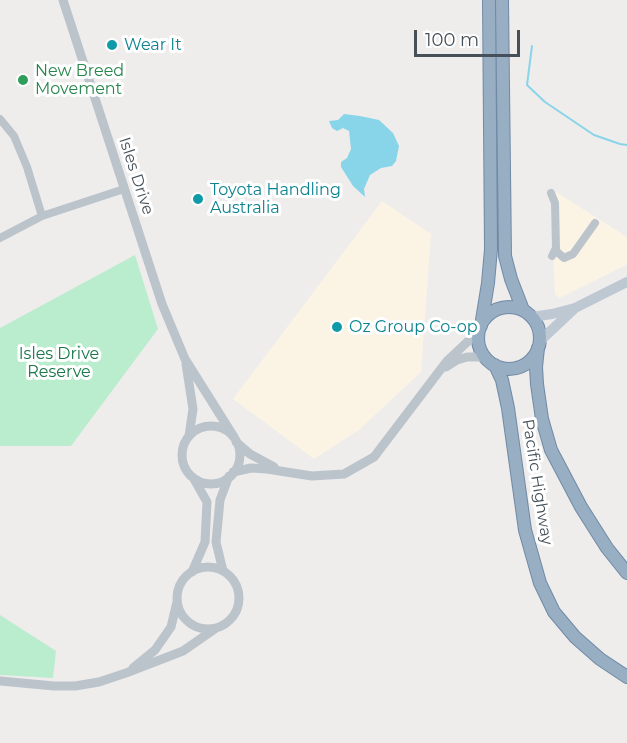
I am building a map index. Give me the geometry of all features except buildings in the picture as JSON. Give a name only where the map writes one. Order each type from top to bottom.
[{"type":"highway","points":[[481,328],[491,249],[489,0]]},
{"type":"highway","points":[[502,0],[505,256],[511,279],[527,313],[537,325],[540,333],[539,345],[533,357],[525,364],[516,368],[505,368],[490,361],[480,348],[478,338],[485,319],[493,312],[503,308],[513,307],[527,313]]},
{"type":"highway","name":"Pacific Highway","points":[[539,345],[536,367],[537,384],[542,419],[551,450],[581,507],[607,548],[627,573]]},
{"type":"highway","name":"Pacific Highway","points":[[490,361],[502,380],[525,530],[540,583],[554,612],[575,637],[600,659],[627,677]]},
{"type":"main road","points":[[527,313],[552,314],[575,308],[627,282]]},
{"type":"main road","points":[[539,345],[575,308]]},
{"type":"street","name":"Isles Drive","points":[[63,0],[162,304],[185,359]]},
{"type":"street","points":[[0,119],[14,136],[27,167],[42,216]]},
{"type":"street","points":[[0,238],[42,216],[124,189]]},
{"type":"street","points":[[551,193],[555,203],[556,248],[553,253],[564,258],[573,254],[595,223]]},
{"type":"street","points":[[193,478],[204,483],[220,482],[231,474],[251,468],[267,468],[312,476],[344,474],[374,457],[454,354],[481,328]]},
{"type":"street","points":[[440,372],[467,357],[490,361]]},
{"type":"street","points":[[185,359],[193,409],[189,436]]},
{"type":"street","points":[[185,359],[235,439],[239,458],[220,500],[216,542],[223,571]]},
{"type":"street","points":[[216,628],[193,625],[184,618],[177,596],[181,584],[192,572],[205,542],[207,502],[186,469],[182,458],[183,446],[189,436],[198,429],[214,426],[225,430],[258,459],[282,471]]},
{"type":"street","points":[[0,681],[75,686],[99,682],[183,651],[230,619],[239,599],[235,583],[223,571],[207,567],[192,572]]},
{"type":"street","points":[[126,673],[155,650],[171,627],[178,601]]},
{"type":"shaded area","points":[[553,190],[627,237],[626,265],[559,298],[555,294],[551,204]]},
{"type":"shaded area","points":[[382,201],[431,234],[421,372],[359,430],[314,459],[233,399]]},
{"type":"green space","name":"Isles Drive Reserve","points":[[135,255],[158,329],[71,446],[0,446],[0,328]]},
{"type":"green space","points":[[0,615],[56,651],[53,678],[0,675]]},
{"type":"water","points":[[344,114],[379,120],[393,133],[399,146],[396,161],[392,166],[381,168],[370,175],[364,189],[365,197],[353,186],[341,167],[341,162],[347,158],[351,149],[349,131],[343,128],[337,131],[332,128],[329,121],[338,120]]},
{"type":"waterway","points":[[532,46],[527,85],[545,102],[594,135],[627,145]]},
{"type":"place","name":"Wear It","points":[[112,45]]},
{"type":"place","name":"New Breed Movement","points":[[23,80]]},
{"type":"place","name":"Toyota Handling Australia","points":[[198,199]]},
{"type":"place","name":"Oz Group Co-op","points":[[337,327]]}]
